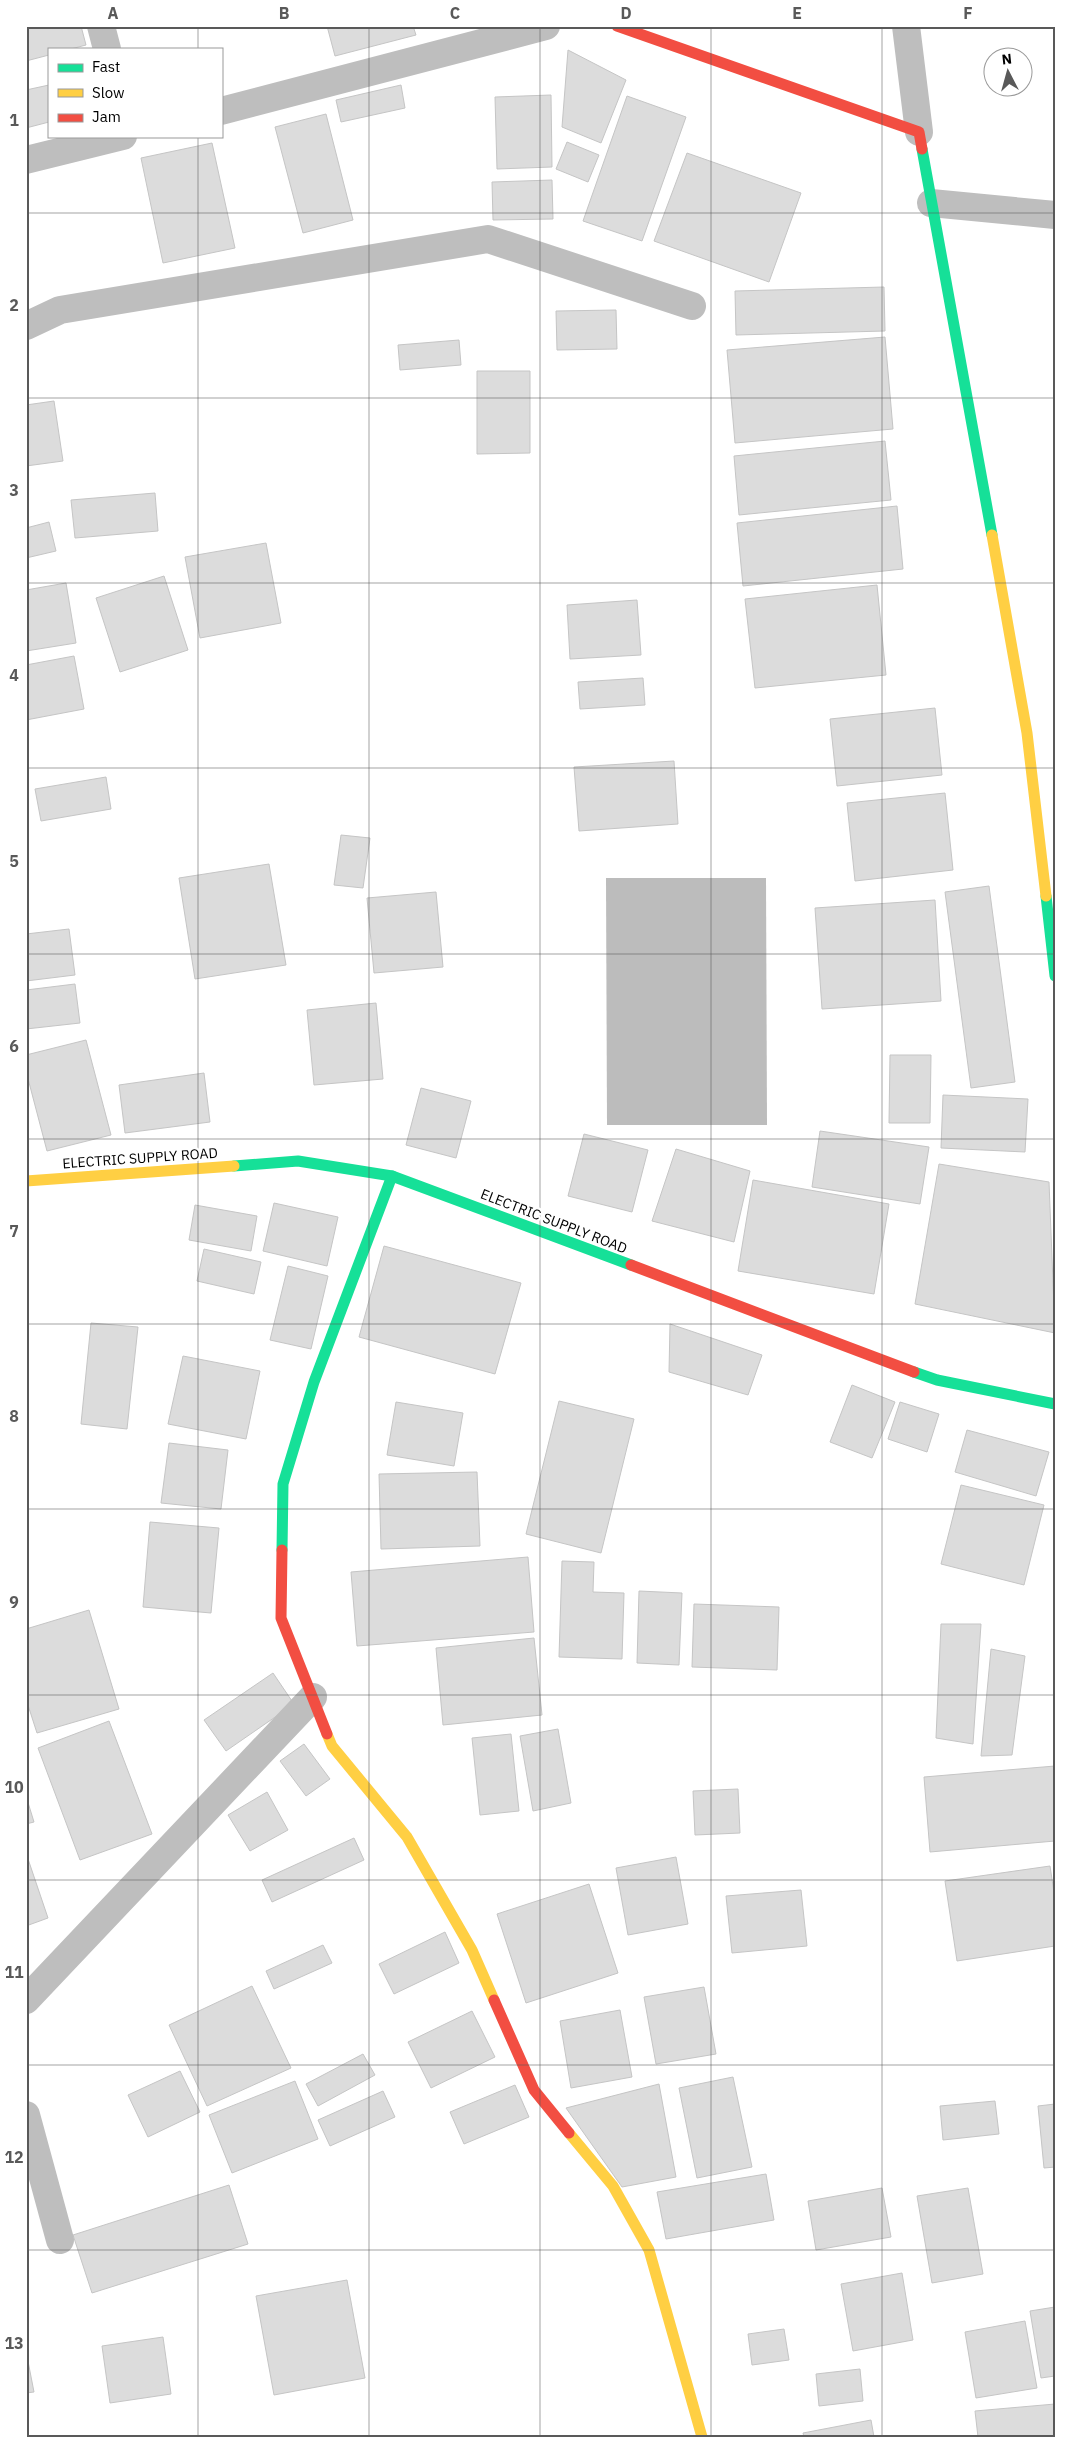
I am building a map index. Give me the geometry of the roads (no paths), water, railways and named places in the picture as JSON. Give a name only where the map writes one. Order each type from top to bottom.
[{"type":"street","points":[[101,26],[107,48]]},
{"type":"street","points":[[222,111],[546,26]]},
{"type":"street","points":[[617,26],[919,132]]},
{"type":"street","points":[[906,26],[919,132],[931,203],[1027,733],[1055,976]]},
{"type":"street","points":[[26,160],[115,138]]},
{"type":"street","points":[[931,203],[1055,215]]},
{"type":"street","points":[[26,326],[60,310],[488,239],[692,306]]},
{"type":"street","name":"ELECTRIC SUPPLY ROAD","points":[[26,1181],[298,1161],[392,1176],[936,1380],[1055,1404]]},
{"type":"street","points":[[392,1176],[314,1382],[283,1484],[281,1618],[332,1746],[408,1837],[472,1950],[534,2090],[613,2186],[649,2250],[702,2437]]},
{"type":"street","points":[[26,2000],[313,1697]]},
{"type":"street","points":[[26,2114],[60,2240]]}]
